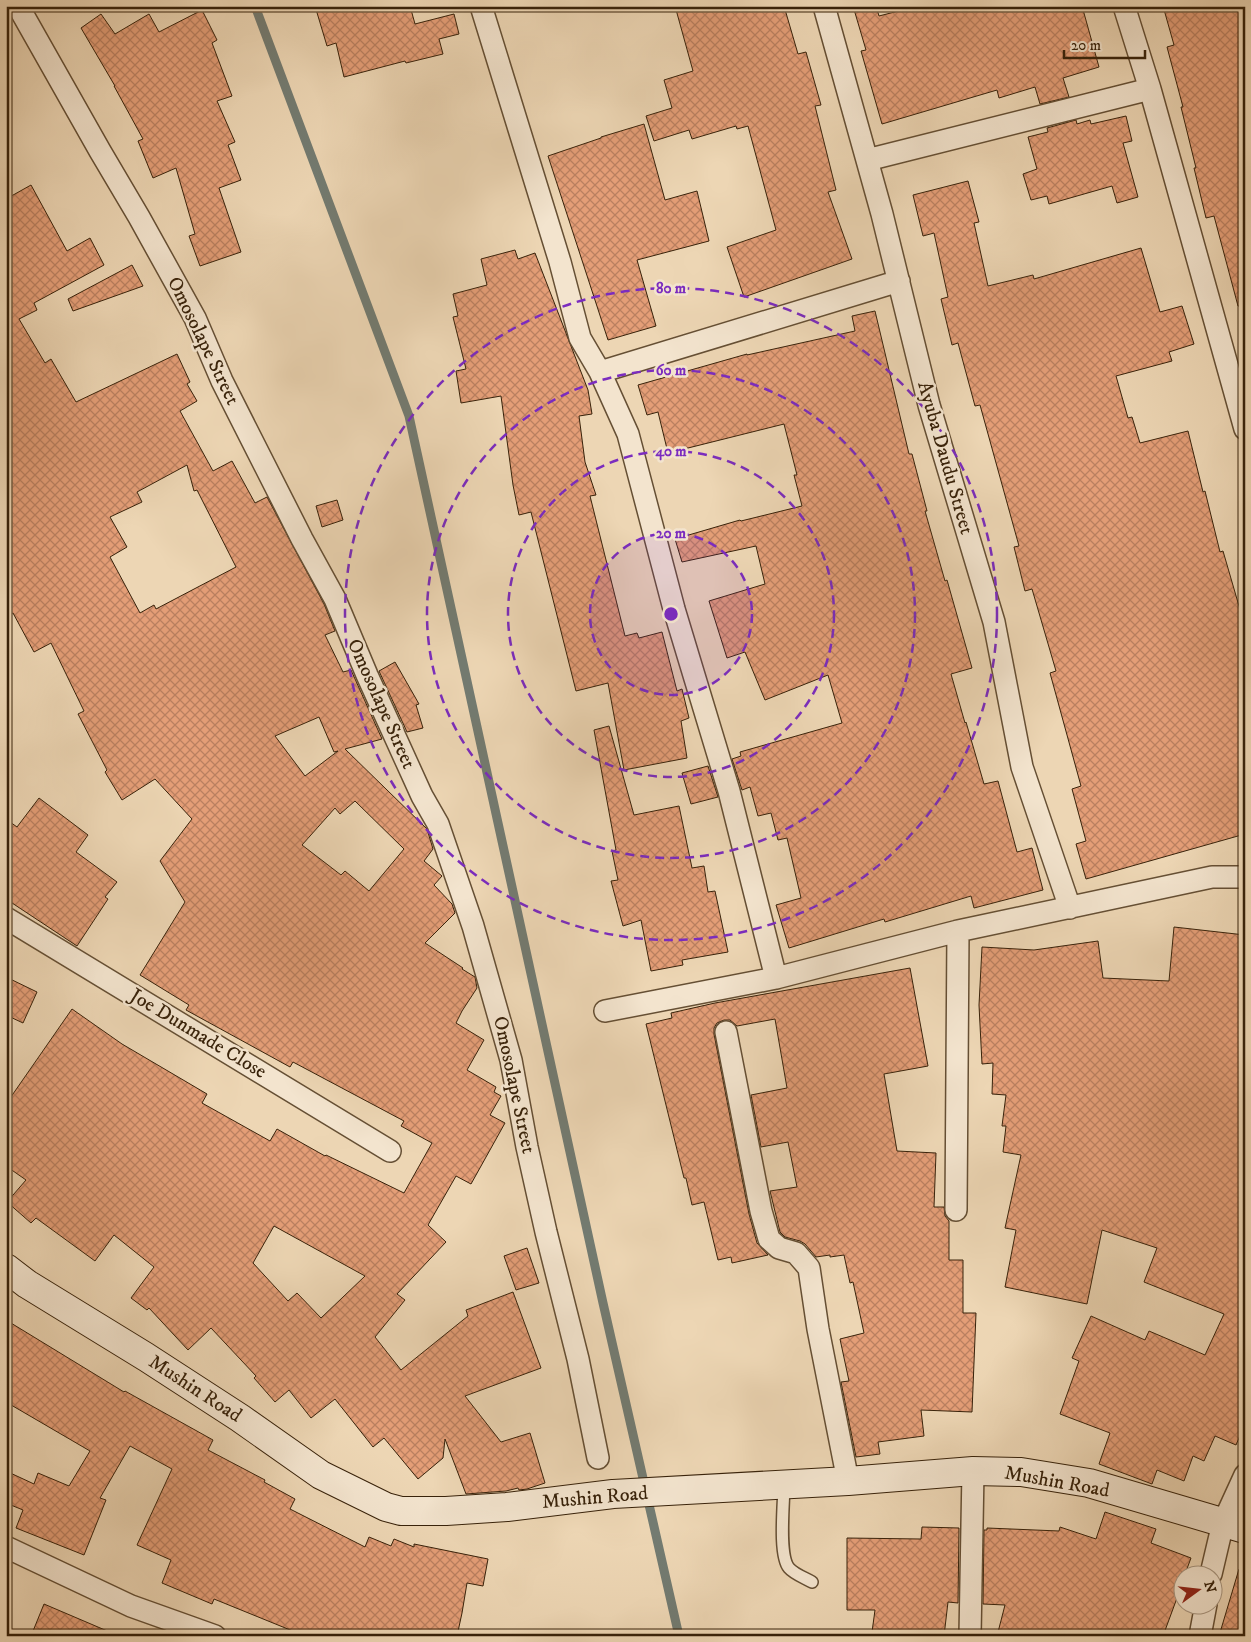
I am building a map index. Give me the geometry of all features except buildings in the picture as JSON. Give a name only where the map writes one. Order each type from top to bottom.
[{"type":"main road","name":"Mushin Road","points":[[6,1268],[27,1284],[146,1357],[240,1418],[321,1475],[386,1507],[401,1511],[446,1511],[507,1507],[613,1494],[848,1481],[973,1471],[1021,1472],[1089,1483],[1234,1526]]},
{"type":"street","name":"Omosolape Street","points":[[18,6],[195,318],[222,381],[302,539],[335,599],[422,796],[438,824],[473,926],[511,1060],[546,1232],[578,1359],[598,1458]]},
{"type":"street","points":[[482,6],[560,262],[580,338],[600,372],[628,434],[674,609],[729,791],[776,978]]},
{"type":"street","name":"Ayuba Daudu Street","points":[[824,6],[867,160],[929,405],[994,622],[1022,767],[1070,908]]},
{"type":"street","points":[[1124,6],[1150,89],[1245,428]]},
{"type":"street","points":[[867,160],[1150,89]]},
{"type":"street","points":[[600,372],[898,281]]},
{"type":"street","points":[[604,1011],[776,978],[958,931],[1212,877],[1245,876]]},
{"type":"street","name":"Joe Dunmade Close","points":[[6,918],[390,1151]]},
{"type":"street","points":[[956,1210],[958,931]]},
{"type":"street","points":[[726,1032],[761,1211],[769,1239],[779,1248],[796,1254],[809,1268],[818,1329],[848,1481]]},
{"type":"street","points":[[970,1636],[973,1471]]},
{"type":"street","points":[[1217,1564],[1234,1526],[1245,1475]]},
{"type":"street","points":[[7,1553],[131,1606],[215,1636]]},
{"type":"street","points":[[1200,1636],[1204,1614]]},
{"type":"lane","points":[[784,1484],[784,1561],[790,1570],[812,1582]]},
{"type":"waterway","points":[[255,6],[409,416],[603,1303],[679,1636]]}]
